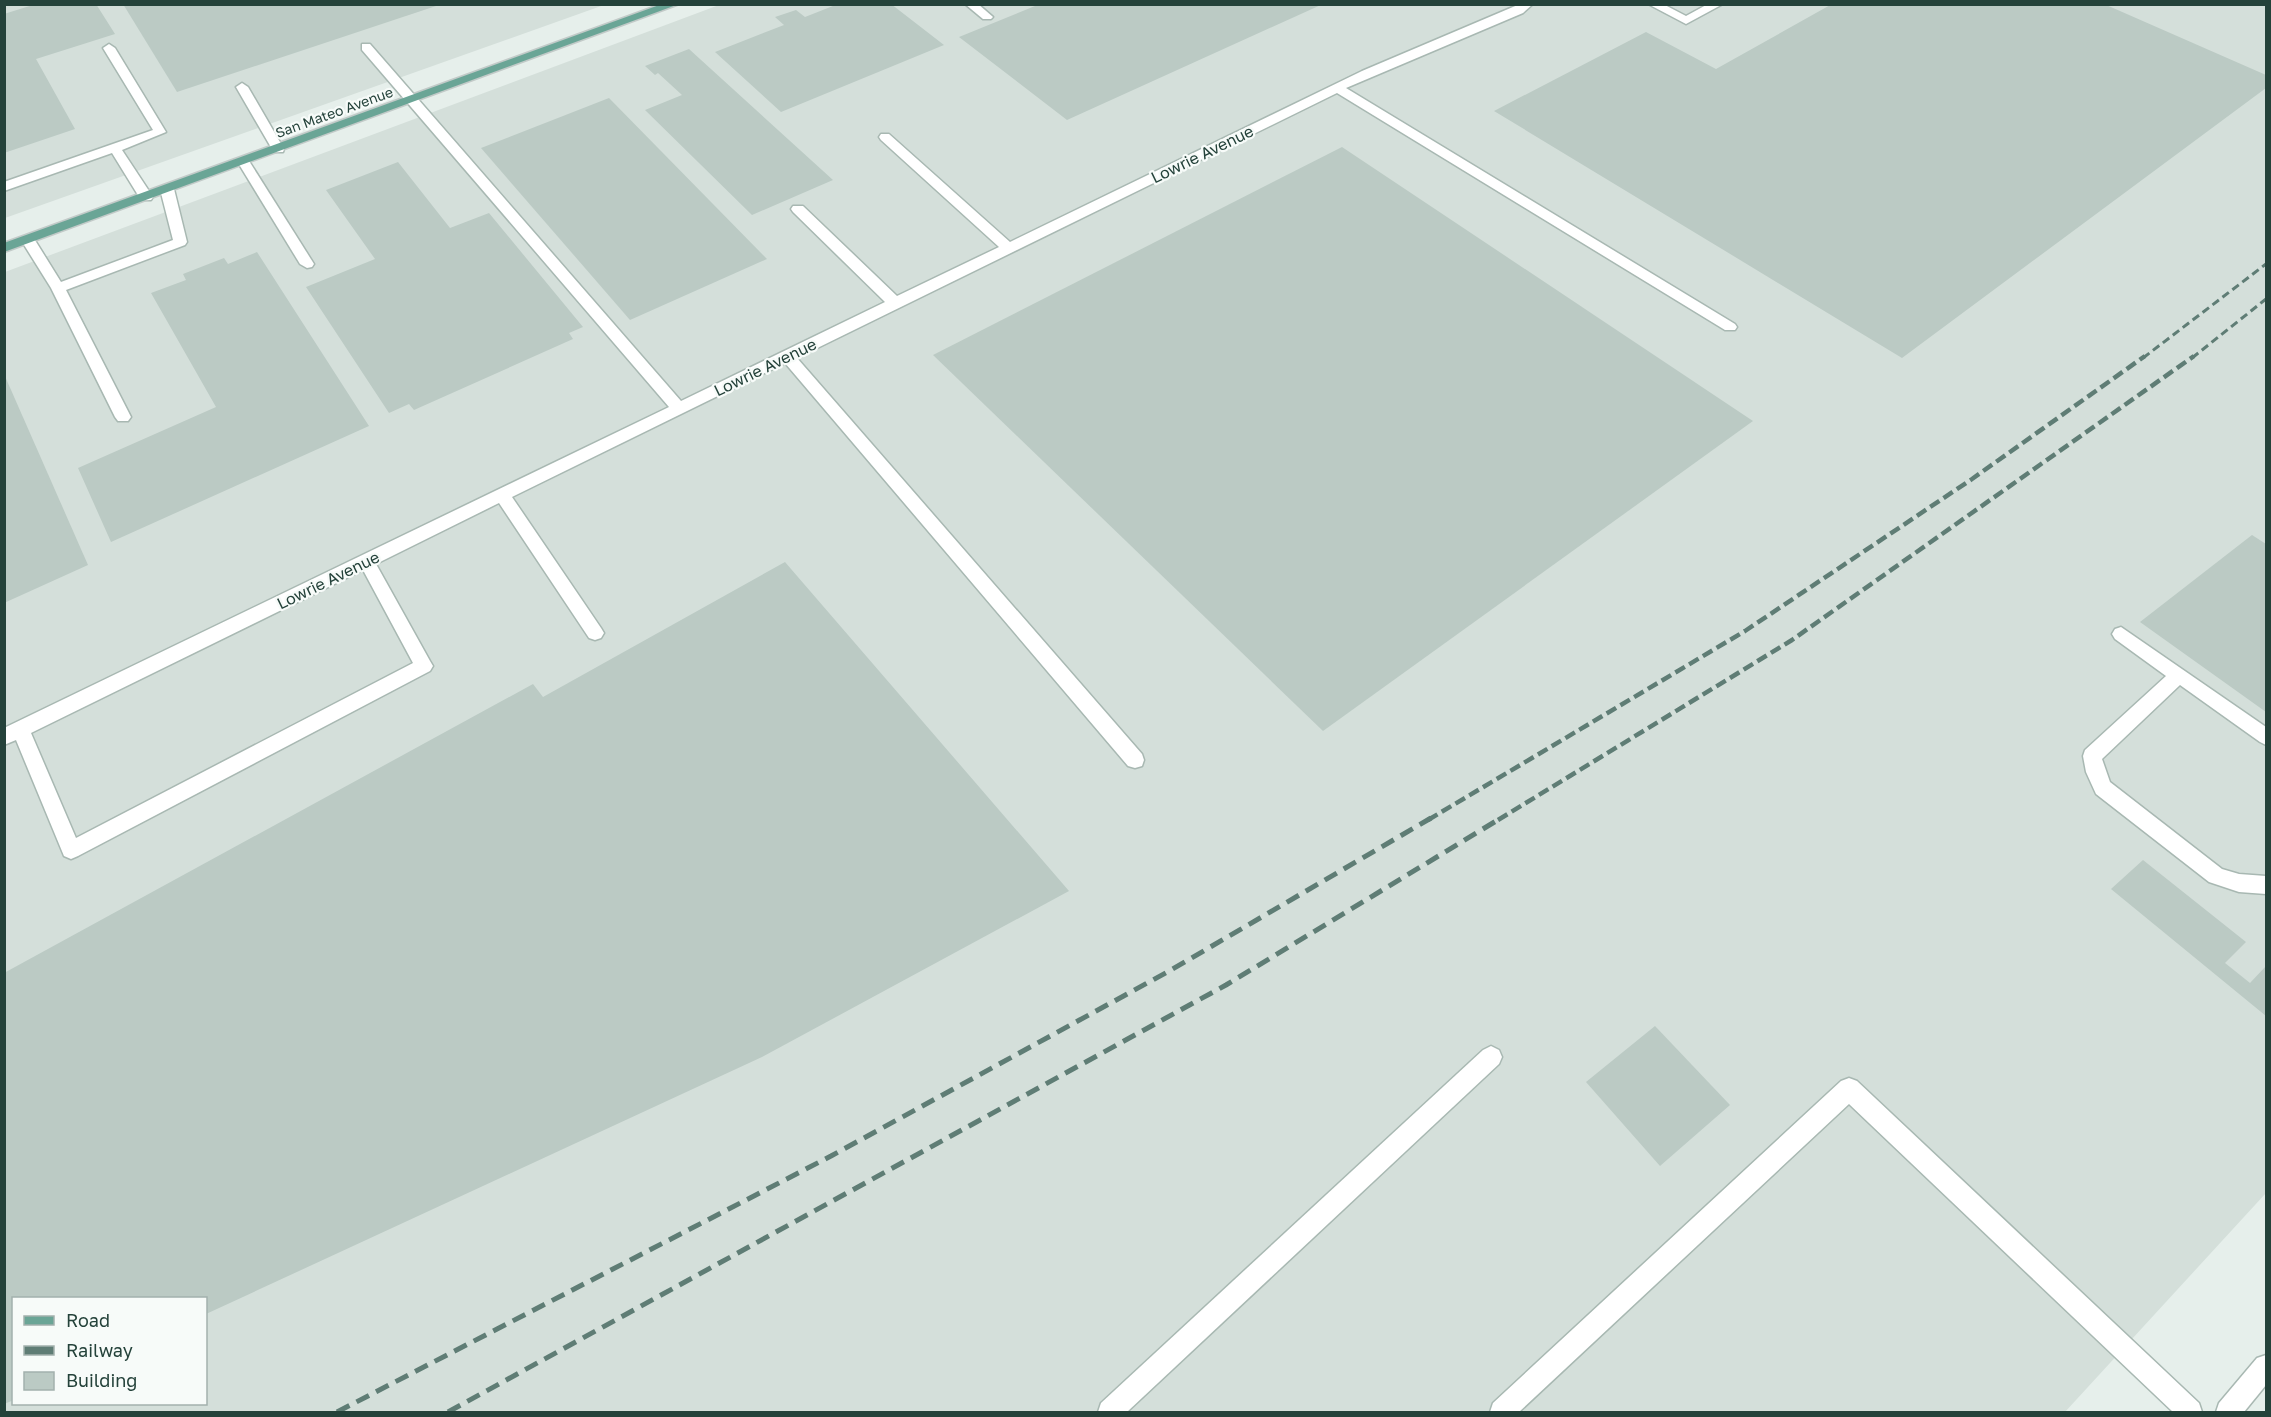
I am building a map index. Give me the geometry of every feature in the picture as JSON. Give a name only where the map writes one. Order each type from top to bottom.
[{"type":"main road","name":"San Mateo Avenue","points":[[4,248],[674,4]]},
{"type":"street","points":[[970,4],[987,17]]},
{"type":"street","points":[[1498,4],[1524,8]]},
{"type":"street","points":[[1653,4],[1686,21],[1718,4]]},
{"type":"street","name":"Lowrie Avenue","points":[[12,733],[1337,88],[1524,8]]},
{"type":"street","points":[[366,47],[679,409]]},
{"type":"street","points":[[4,187],[160,132],[109,48]]},
{"type":"street","points":[[242,87],[278,149]]},
{"type":"street","points":[[1337,88],[1730,327]]},
{"type":"street","points":[[885,137],[1009,248]]},
{"type":"street","points":[[115,148],[146,196]]},
{"type":"street","points":[[243,161],[307,264]]},
{"type":"street","points":[[58,288],[180,242],[167,189]]},
{"type":"street","points":[[798,210],[895,303]]},
{"type":"street","points":[[28,240],[58,288],[123,417]]},
{"type":"street","points":[[787,356],[1135,760]]},
{"type":"street","points":[[502,495],[595,633]]},
{"type":"street","points":[[12,733],[71,850],[424,666],[366,561]]},
{"type":"street","points":[[2121,634],[2266,737]]},
{"type":"street","points":[[2179,675],[2092,756],[2095,771],[2103,788],[2216,876],[2238,883],[2266,885]]},
{"type":"street","points":[[1110,1413],[1491,1057]]},
{"type":"street","points":[[1502,1413],[1849,1089],[2190,1413]]},
{"type":"street","points":[[2228,1413],[2266,1367]]},
{"type":"shaded area","points":[[5,4],[604,5],[5,218]]},
{"type":"shaded area","points":[[719,5],[2266,5],[2266,1193],[2065,1412],[5,1412],[5,272]]},
{"type":"building","points":[[36,4],[96,4],[115,34],[36,59],[75,129],[4,153],[4,14]]},
{"type":"building","points":[[123,4],[439,4],[439,5],[177,92]]},
{"type":"building","points":[[838,4],[891,4],[944,45],[781,112],[715,52],[784,25],[775,17],[796,10],[805,17]]},
{"type":"building","points":[[1033,4],[1323,4],[1067,120],[959,37],[1035,6]]},
{"type":"building","points":[[1832,4],[2104,4],[2266,75],[2266,88],[1902,358],[1494,111],[1646,32],[1716,69]]},
{"type":"building","points":[[689,49],[833,180],[752,215],[645,110],[682,95],[658,73],[655,75],[645,66]]},
{"type":"building","points":[[609,98],[767,259],[630,320],[481,148]]},
{"type":"building","points":[[1342,147],[1753,421],[1323,731],[933,355]]},
{"type":"building","points":[[398,162],[450,228],[489,213],[583,327],[569,333],[573,339],[414,410],[409,404],[389,413],[306,287],[375,259],[326,190]]},
{"type":"building","points":[[257,252],[369,426],[111,542],[78,468],[216,407],[151,293],[186,280],[183,274],[224,258],[228,264]]},
{"type":"building","points":[[4,374],[88,565],[4,603]]},
{"type":"building","points":[[2252,535],[2266,544],[2266,712],[2140,622]]},
{"type":"building","points":[[785,562],[1069,891],[762,1057],[207,1314],[207,1297],[12,1297],[12,1401],[4,1404],[4,973],[533,684],[543,697]]},
{"type":"building","points":[[2143,860],[2246,942],[2225,963],[2250,983],[2266,966],[2266,1016],[2111,889]]},
{"type":"building","points":[[1655,1026],[1730,1105],[1660,1166],[1586,1082]]},
{"type":"railway","points":[[2143,358],[2266,264]]},
{"type":"railway","points":[[2192,358],[2266,299]]},
{"type":"railway","points":[[1428,820],[1745,631],[1972,479],[2145,356]]},
{"type":"railway","points":[[1498,820],[1792,640],[2194,356]]},
{"type":"railway","points":[[337,1412],[831,1156],[1171,970],[1431,818]]},
{"type":"railway","points":[[448,1412],[1226,985],[1501,818]]}]
